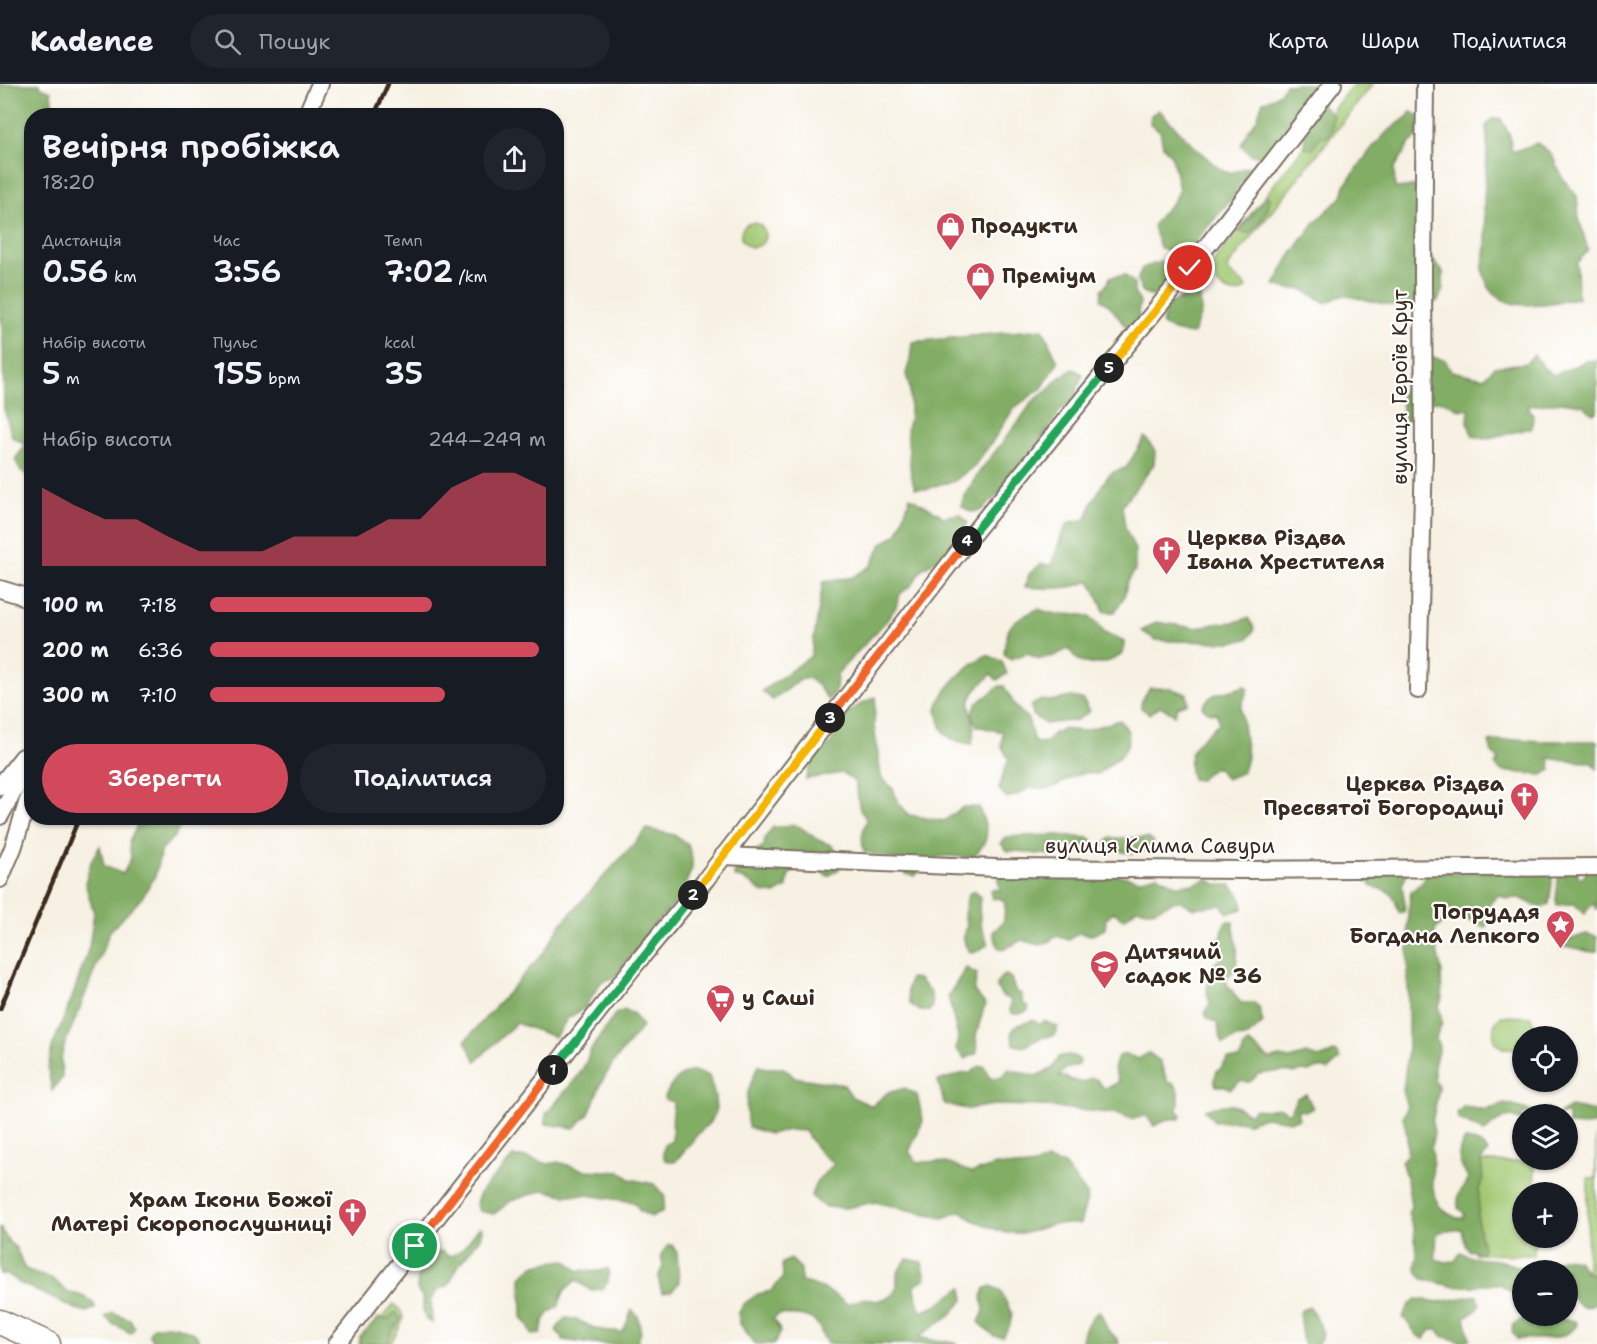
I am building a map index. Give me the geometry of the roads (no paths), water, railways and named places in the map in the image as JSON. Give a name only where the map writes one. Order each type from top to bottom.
[{"type":"highway","points":[[0,1322],[48,1344]]},
{"type":"street","points":[[310,108],[320,84]]},
{"type":"street","points":[[337,1344],[723,856],[975,531],[1190,268],[1333,84]]},
{"type":"street","name":"вулиця Героїв Крут","points":[[1418,690],[1424,446],[1425,84]]},
{"type":"street","points":[[0,589],[24,597]]},
{"type":"street","points":[[0,786],[24,756]]},
{"type":"street","points":[[0,816],[24,772]]},
{"type":"street","points":[[0,879],[13,849],[24,814]]},
{"type":"street","name":"вулиця Клима Савури","points":[[723,856],[997,868],[1246,870],[1597,867]]},
{"type":"railway","points":[[378,108],[388,84]]},
{"type":"railway","points":[[0,1009],[76,825]]},
{"type":"place","name":"Продукти","points":[[950,252]]},
{"type":"place","name":"Преміум","points":[[981,302]]},
{"type":"place","name":"Церква Різдва Івана Хрестителя","points":[[1166,576]]},
{"type":"place","name":"Церква Різдва Пресвятої Богородиці","points":[[1525,822]]},
{"type":"place","name":"Погруддя Богдана Лепкого","points":[[1561,950]]},
{"type":"place","name":"Дитячий садок № 36","points":[[1104,990]]},
{"type":"place","name":"у Саші","points":[[721,1024]]},
{"type":"place","name":"Храм Ікони Божої Матері Скоропослушниці","points":[[353,1238]]}]
